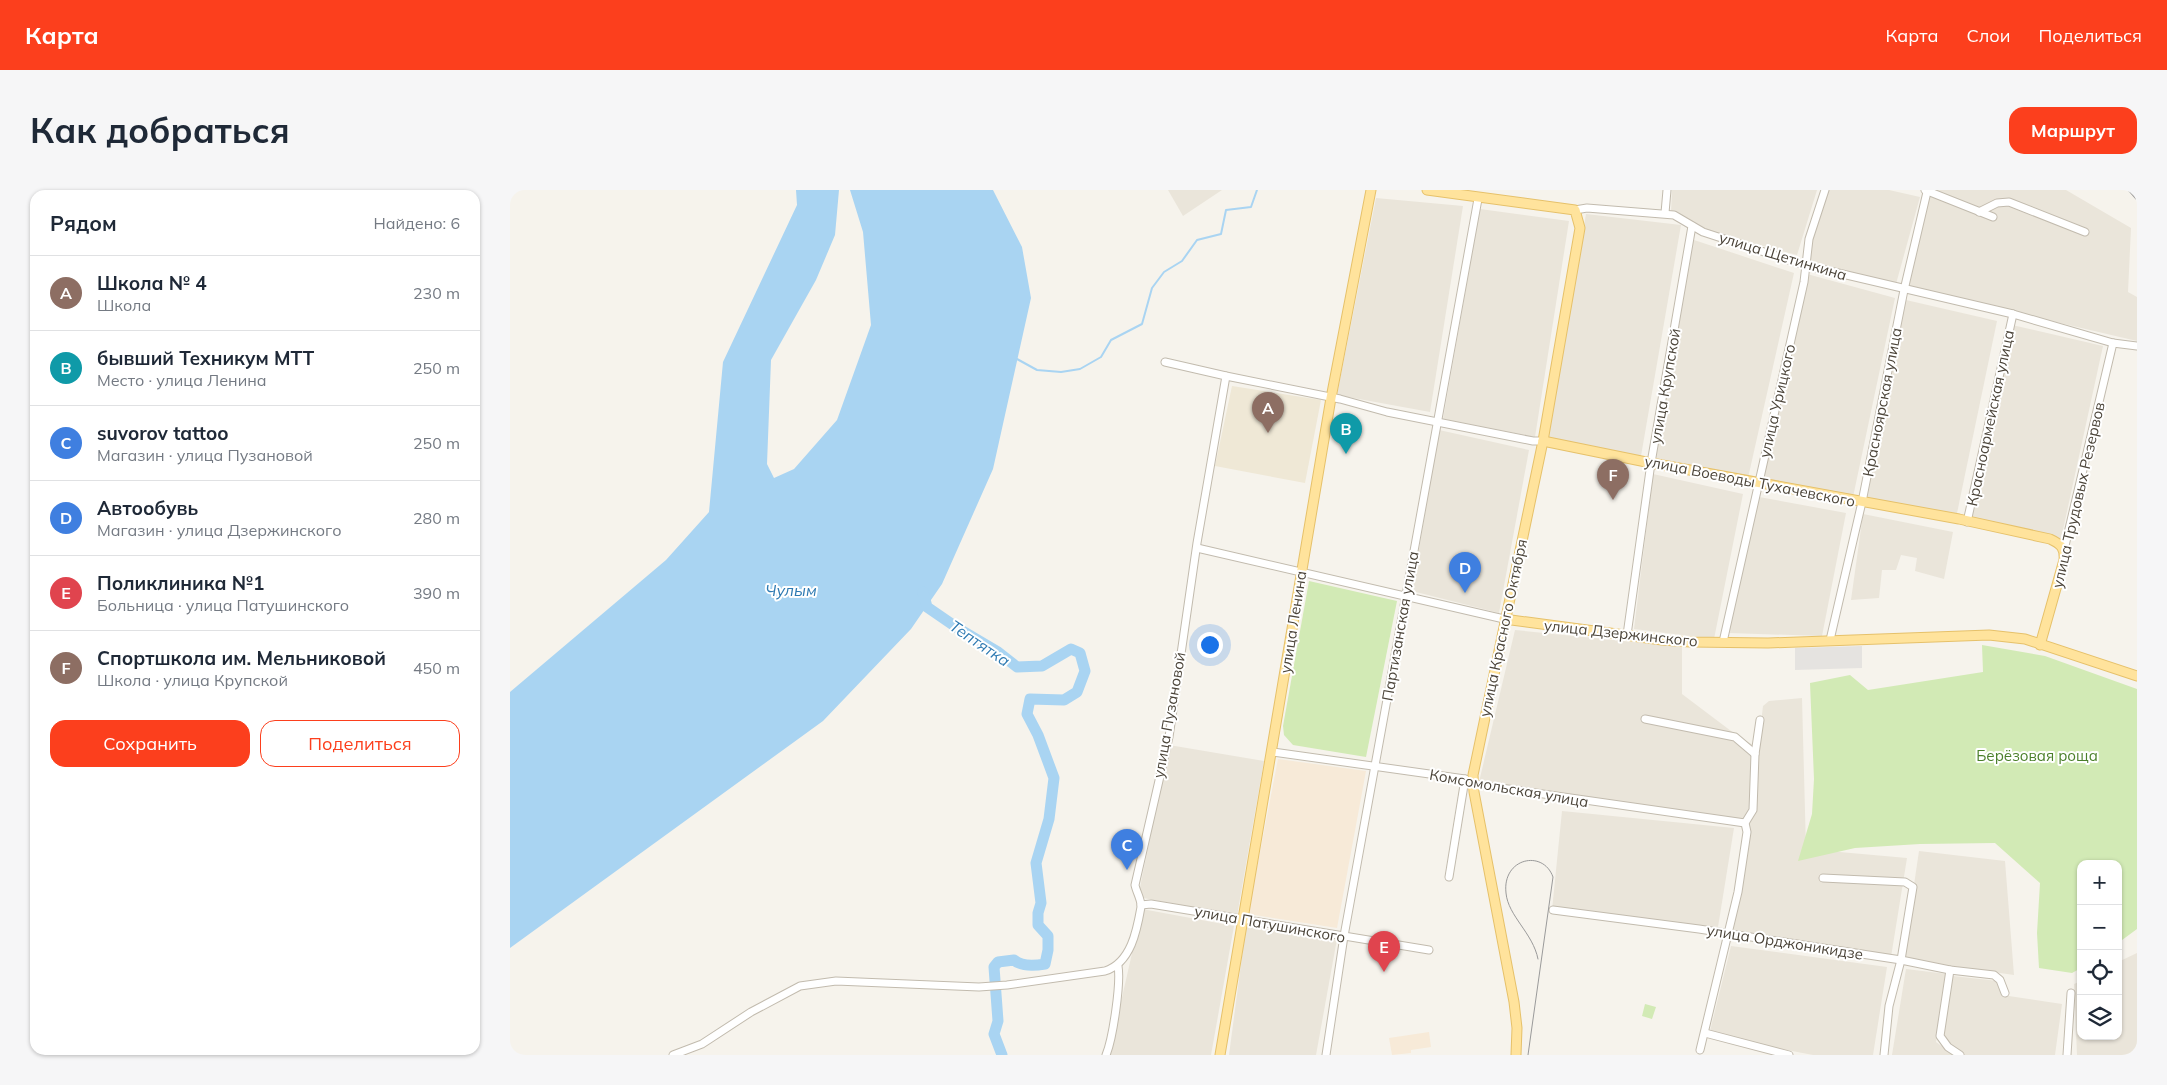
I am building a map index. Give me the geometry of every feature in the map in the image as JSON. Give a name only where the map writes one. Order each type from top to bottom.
[{"type":"main road","name":"улица Ленина","points":[[1220,1055],[1242,918],[1273,752],[1331,398],[1371,190]]},
{"type":"main road","name":"улица Щетинкина","points":[[1427,190],[1575,210]]},
{"type":"main road","name":"улица Красного Октября","points":[[1516,1051],[1514,1002],[1473,784],[1473,775],[1504,619],[1543,441],[1580,228],[1575,210]]},
{"type":"main road","name":"улица Воеводы Тухачевского","points":[[1543,441],[2050,539],[2061,545],[2064,550]]},
{"type":"main road","name":"улица Трудовых Резервов","points":[[2040,645],[2062,569],[2064,550]]},
{"type":"main road","name":"улица Дзержинского","points":[[1504,619],[1662,640],[1768,643],[1989,635],[2025,639],[2137,676]]},
{"type":"street","points":[[1666,213],[1668,190]]},
{"type":"street","name":"улица Урицкого","points":[[1723,642],[1804,282],[1804,265],[1808,239],[1825,190]]},
{"type":"street","points":[[1926,191],[1993,217]]},
{"type":"street","name":"Красноярская улица","points":[[1830,640],[1862,502],[1904,290],[1926,191]]},
{"type":"street","name":"Партизанская улица","points":[[1326,1055],[1344,936],[1478,198]]},
{"type":"street","points":[[1980,212],[1997,203],[2008,202],[2085,232]]},
{"type":"street","name":"улица Щетинкина","points":[[1575,210],[1587,208],[1666,213],[1679,217],[1703,232],[1804,265],[1904,290],[2013,314],[2113,343],[2137,346]]},
{"type":"street","name":"улица Крупской","points":[[1627,635],[1652,463],[1692,226]]},
{"type":"street","name":"Красноармейская улица","points":[[1967,522],[2013,314]]},
{"type":"street","name":"улица Трудовых Резервов","points":[[2064,550],[2113,343]]},
{"type":"street","name":"улица Воеводы Тухачевского","points":[[1165,362],[1438,423],[1533,441],[1543,441]]},
{"type":"street","name":"улица Пузановой","points":[[1118,966],[1130,946],[1141,905],[1135,885],[1169,738],[1197,548],[1226,376]]},
{"type":"street","name":"улица Дзержинского","points":[[1197,548],[1504,619]]},
{"type":"street","points":[[1645,719],[1735,737],[1754,754]]},
{"type":"street","points":[[1700,1050],[1738,892],[1747,832],[1745,823],[1752,810],[1754,754],[1760,720]]},
{"type":"street","name":"Комсомольская улица","points":[[1273,752],[1465,779],[1473,784],[1745,823]]},
{"type":"street","points":[[1449,877],[1465,779]]},
{"type":"street","points":[[1823,878],[1905,882],[1913,887],[1901,960],[1889,1006],[1884,1055]]},
{"type":"street","name":"улица Патушинского","points":[[1141,905],[1151,904],[1242,918],[1429,950]]},
{"type":"street","name":"улица Орджоникидзе","points":[[1552,910],[1728,934],[1901,960],[1950,970],[1994,975],[2000,980],[2006,993]]},
{"type":"street","points":[[673,1055],[702,1044],[751,1012],[800,986],[836,981],[979,987],[1097,973],[1118,966],[1119,974],[1110,1046],[1106,1055]]},
{"type":"street","points":[[1950,970],[1940,1036],[1948,1047],[1960,1055]]},
{"type":"street","points":[[2067,1055],[2071,993]]},
{"type":"street","points":[[1705,1033],[1789,1055]]},
{"type":"shaded area","points":[[1168,190],[1222,190],[1183,216]]},
{"type":"shaded area","points":[[1672,190],[1817,190],[1797,255],[1714,233],[1671,212]]},
{"type":"shaded area","points":[[1828,190],[1889,190],[1920,197],[1896,284],[1806,261]]},
{"type":"shaded area","points":[[1930,190],[2066,190],[2131,228],[2128,292],[2137,297],[2137,341],[1906,287]]},
{"type":"shaded area","points":[[1376,198],[1463,206],[1430,412],[1337,395]]},
{"type":"shaded area","points":[[1480,209],[1569,221],[1535,437],[1443,419]]},
{"type":"shaded area","points":[[1586,214],[1681,225],[1641,456],[1548,437]]},
{"type":"shaded area","points":[[1691,239],[1794,273],[1748,478],[1656,460]]},
{"type":"shaded area","points":[[1807,274],[1895,298],[1853,497],[1763,480]]},
{"type":"shaded area","points":[[1906,300],[1997,321],[1956,518],[1865,501]]},
{"type":"shaded area","points":[[2012,325],[2103,346],[2061,539],[1969,517]]},
{"type":"shaded area","points":[[1232,386],[1321,400],[1305,483],[1215,466]]},
{"type":"shaded area","points":[[1439,430],[1529,450],[1499,613],[1412,591]]},
{"type":"shaded area","points":[[1653,474],[1743,494],[1714,639],[1634,629]]},
{"type":"shaded area","points":[[1759,497],[1846,513],[1822,636],[1729,633]]},
{"type":"shaded area","points":[[1863,514],[1953,532],[1944,579],[1915,571],[1917,558],[1901,555],[1896,570],[1882,570],[1879,598],[1851,600]]},
{"type":"shaded area","points":[[1515,630],[1682,647],[1682,694],[1735,734],[1758,748],[1763,706],[1769,701],[1802,698],[1806,849],[1907,858],[1891,957],[1731,934],[1749,822],[1479,782]]},
{"type":"shaded area","points":[[1862,646],[1862,668],[1795,670],[1795,648]]},
{"type":"shaded area","points":[[1169,745],[1264,761],[1237,916],[1138,897]]},
{"type":"shaded area","points":[[1278,759],[1366,771],[1337,928],[1248,914]]},
{"type":"shaded area","points":[[1562,811],[1734,828],[1718,927],[1552,910]]},
{"type":"shaded area","points":[[1919,851],[2005,861],[2014,975],[1903,959]]},
{"type":"shaded area","points":[[1142,909],[1234,926],[1211,1055],[1109,1055]]},
{"type":"shaded area","points":[[1246,926],[1337,939],[1316,1055],[1229,1055]]},
{"type":"shaded area","points":[[1731,946],[1887,967],[1873,1055],[1813,1055],[1709,1035]]},
{"type":"shaded area","points":[[2137,953],[2137,1055],[2077,1055],[2074,984],[2077,983],[2077,1040],[2122,1040],[2122,960]]},
{"type":"shaded area","points":[[1906,969],[1947,974],[1936,1042],[1954,1055],[1892,1055]]},
{"type":"shaded area","points":[[1953,976],[1998,981],[2002,995],[2062,1004],[2055,1055],[1963,1055],[1954,1049],[1942,1032]]},
{"type":"shaded area","points":[[1429,1032],[1431,1047],[1411,1050],[1411,1053],[1392,1055],[1389,1038]]},
{"type":"green space","points":[[1309,581],[1397,601],[1366,757],[1293,745],[1284,735],[1283,726]]},
{"type":"green space","name":"Берёзовая роща","points":[[1982,645],[2045,656],[2137,689],[2137,929],[2122,940],[2122,860],[2077,860],[2077,970],[2072,973],[2039,968],[2037,933],[2040,883],[1995,843],[1920,844],[1855,848],[1798,861],[1812,814],[1814,779],[1810,683],[1850,675],[1868,690],[1983,672]]},
{"type":"green space","points":[[1645,1004],[1656,1007],[1652,1019],[1642,1016]]},
{"type":"water","name":"Чулым","points":[[796,190],[839,190],[835,235],[816,280],[771,360],[767,464],[774,478],[794,469],[837,420],[871,325],[863,232],[850,190],[993,190],[1022,247],[1031,298],[993,469],[942,584],[911,629],[823,721],[510,948],[510,692],[666,560],[709,512],[723,362],[797,205]]},
{"type":"waterway","points":[[1017,359],[1037,370],[1061,372],[1080,369],[1101,357],[1111,340],[1142,324],[1152,288],[1164,272],[1182,261],[1197,240],[1221,234],[1226,210],[1251,207],[1257,190]]},
{"type":"waterway","name":"Тептятка","points":[[923,592],[927,607],[998,652],[1017,667],[1042,666],[1071,649],[1080,653],[1085,671],[1077,692],[1064,700],[1030,699],[1027,714],[1038,735],[1054,778],[1049,819],[1036,863],[1041,903],[1038,913],[1038,925],[1048,936],[1048,950],[1045,964],[1024,965],[1014,960],[998,962],[994,967],[998,1021],[994,1034],[1002,1055]]},
{"type":"tram line","points":[[1528,1055],[1553,877],[1548,868],[1541,863],[1524,861],[1516,865],[1510,872],[1506,881],[1506,893],[1511,909],[1531,941],[1538,959]]},
{"type":"railway","points":[[2130,190],[2137,198]]},
{"type":"place","name":"Школа № 4","points":[[1268,433]]},
{"type":"place","name":"бывший Техникум МТТ","points":[[1346,454]]},
{"type":"place","name":"Спортшкола им. Мельниковой","points":[[1613,500]]},
{"type":"place","name":"Автообувь","points":[[1465,593]]},
{"type":"place","name":"suvorov tattoo","points":[[1127,870]]},
{"type":"place","name":"Поликлиника №1","points":[[1384,972]]}]
